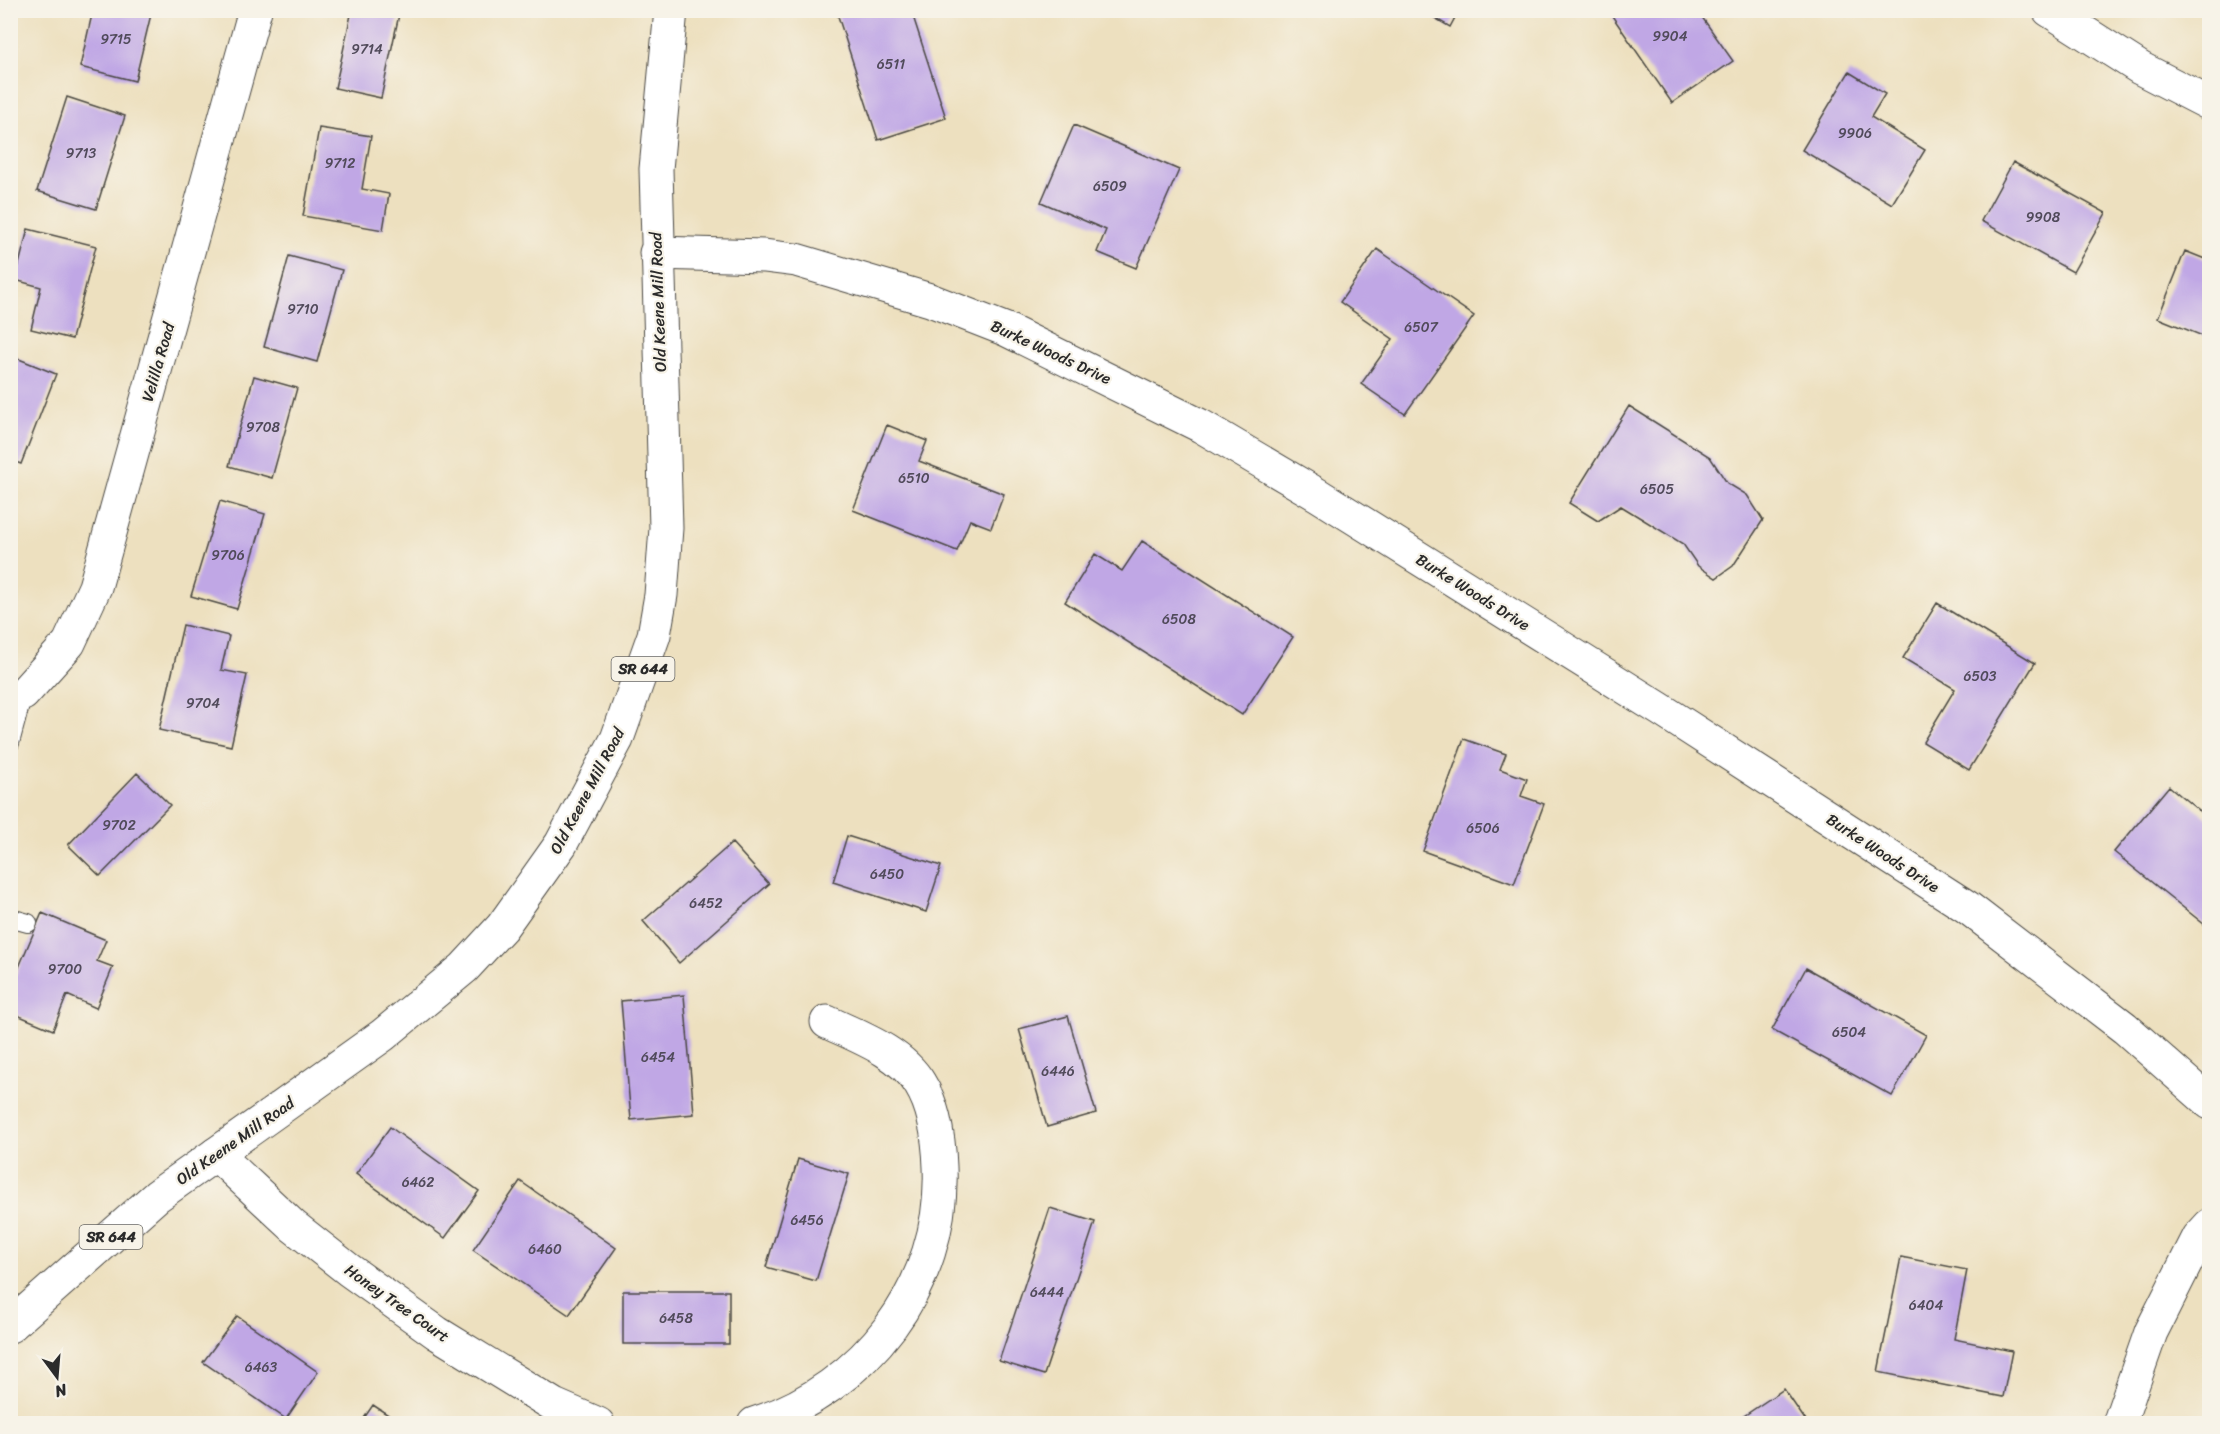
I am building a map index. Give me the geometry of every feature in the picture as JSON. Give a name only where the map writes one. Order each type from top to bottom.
[{"type":"street","name":"Velilla Road","points":[[23,694],[69,643],[95,587],[255,10]]},
{"type":"street","name":"Old Keene Mill Road","points":[[10,1326],[157,1196],[383,1035],[464,968],[502,927],[561,844],[616,739],[654,635],[661,595],[666,528],[656,254],[656,169],[671,10]]},
{"type":"street","points":[[2049,10],[2140,68],[2210,104]]},
{"type":"street","name":"Burke Woods Drive","points":[[656,254],[764,256],[796,260],[930,300],[1017,334],[1201,426],[1317,495],[1660,709],[1967,907],[2125,1028],[2210,1103]]},
{"type":"street","points":[[754,1424],[784,1414],[816,1397],[846,1376],[885,1335],[915,1286],[934,1232],[941,1188],[939,1145],[934,1117],[921,1084],[906,1066],[869,1042],[827,1022]]},
{"type":"street","name":"Honey Tree Court","points":[[216,1154],[292,1226],[357,1277],[437,1333],[554,1405],[598,1424]]},
{"type":"street","points":[[2119,1424],[2151,1332],[2199,1237],[2210,1225]]},
{"type":"lane","points":[[10,743],[23,694]]},
{"type":"building","points":[[93,10],[152,10],[135,81],[80,67]]},
{"type":"building","points":[[352,10],[400,10],[381,98],[335,88]]},
{"type":"building","points":[[836,10],[911,10],[946,118],[878,140]]},
{"type":"building","points":[[1421,10],[1459,10],[1450,27]]},
{"type":"building","points":[[1608,10],[1697,10],[1733,61],[1672,103]]},
{"type":"building","points":[[1849,72],[1885,94],[1871,117],[1925,150],[1892,204],[1802,150]]},
{"type":"building","points":[[67,97],[125,116],[96,209],[37,191]]},
{"type":"building","points":[[1074,125],[1179,170],[1136,268],[1097,252],[1106,230],[1041,202]]},
{"type":"building","points":[[319,128],[371,136],[362,189],[389,194],[383,230],[303,216]]},
{"type":"building","points":[[2013,162],[2106,213],[2073,272],[1981,221]]},
{"type":"building","points":[[28,229],[96,246],[72,339],[31,329],[41,287],[15,280]]},
{"type":"building","points":[[1377,249],[1474,316],[1405,414],[1361,384],[1393,339],[1340,302]]},
{"type":"building","points":[[2185,251],[2210,261],[2210,339],[2158,318]]},
{"type":"building","points":[[289,256],[342,270],[317,362],[264,347]]},
{"type":"building","points":[[14,357],[56,374],[21,464],[10,460],[10,366]]},
{"type":"building","points":[[254,376],[297,388],[272,478],[229,466]]},
{"type":"building","points":[[1629,406],[1710,457],[1727,483],[1747,495],[1763,520],[1733,566],[1716,578],[1698,566],[1683,544],[1621,506],[1598,521],[1569,503]]},
{"type":"building","points":[[887,425],[927,441],[919,461],[1004,494],[991,528],[970,520],[957,551],[853,510]]},
{"type":"building","points":[[220,501],[265,514],[237,609],[191,596]]},
{"type":"building","points":[[1142,541],[1293,637],[1242,715],[1065,602],[1095,554],[1122,571]]},
{"type":"building","points":[[1937,603],[2035,663],[1969,770],[1923,742],[1955,689],[1903,658]]},
{"type":"building","points":[[183,625],[229,636],[221,670],[247,675],[231,746],[159,730]]},
{"type":"building","points":[[1464,739],[1506,754],[1500,769],[1527,779],[1521,796],[1544,804],[1514,884],[1423,851]]},
{"type":"building","points":[[137,773],[170,805],[100,876],[68,845]]},
{"type":"building","points":[[2169,786],[2210,820],[2210,929],[2114,852]]},
{"type":"building","points":[[847,836],[941,866],[926,912],[833,882]]},
{"type":"building","points":[[732,843],[769,884],[679,963],[643,921]]},
{"type":"building","points":[[42,913],[106,940],[97,961],[113,967],[96,1008],[67,995],[53,1030],[10,1012],[10,971],[16,974]]},
{"type":"building","points":[[1806,968],[1926,1035],[1892,1096],[1772,1030]]},
{"type":"building","points":[[684,995],[694,1114],[631,1120],[621,1001]]},
{"type":"building","points":[[1068,1016],[1096,1113],[1047,1127],[1019,1029]]},
{"type":"building","points":[[390,1127],[479,1191],[445,1238],[356,1174]]},
{"type":"building","points":[[798,1159],[849,1174],[816,1281],[766,1267]]},
{"type":"building","points":[[520,1181],[616,1248],[569,1315],[473,1250]]},
{"type":"building","points":[[1050,1208],[1095,1222],[1044,1375],[999,1361]]},
{"type":"building","points":[[1901,1257],[1967,1270],[1954,1339],[2012,1351],[2003,1397],[1878,1372]]},
{"type":"building","points":[[623,1291],[729,1291],[729,1344],[623,1344]]},
{"type":"building","points":[[237,1316],[318,1372],[286,1419],[203,1362]]},
{"type":"building","points":[[1784,1389],[1808,1424],[1732,1424]]},
{"type":"building","points":[[373,1405],[402,1424],[360,1424]]}]
